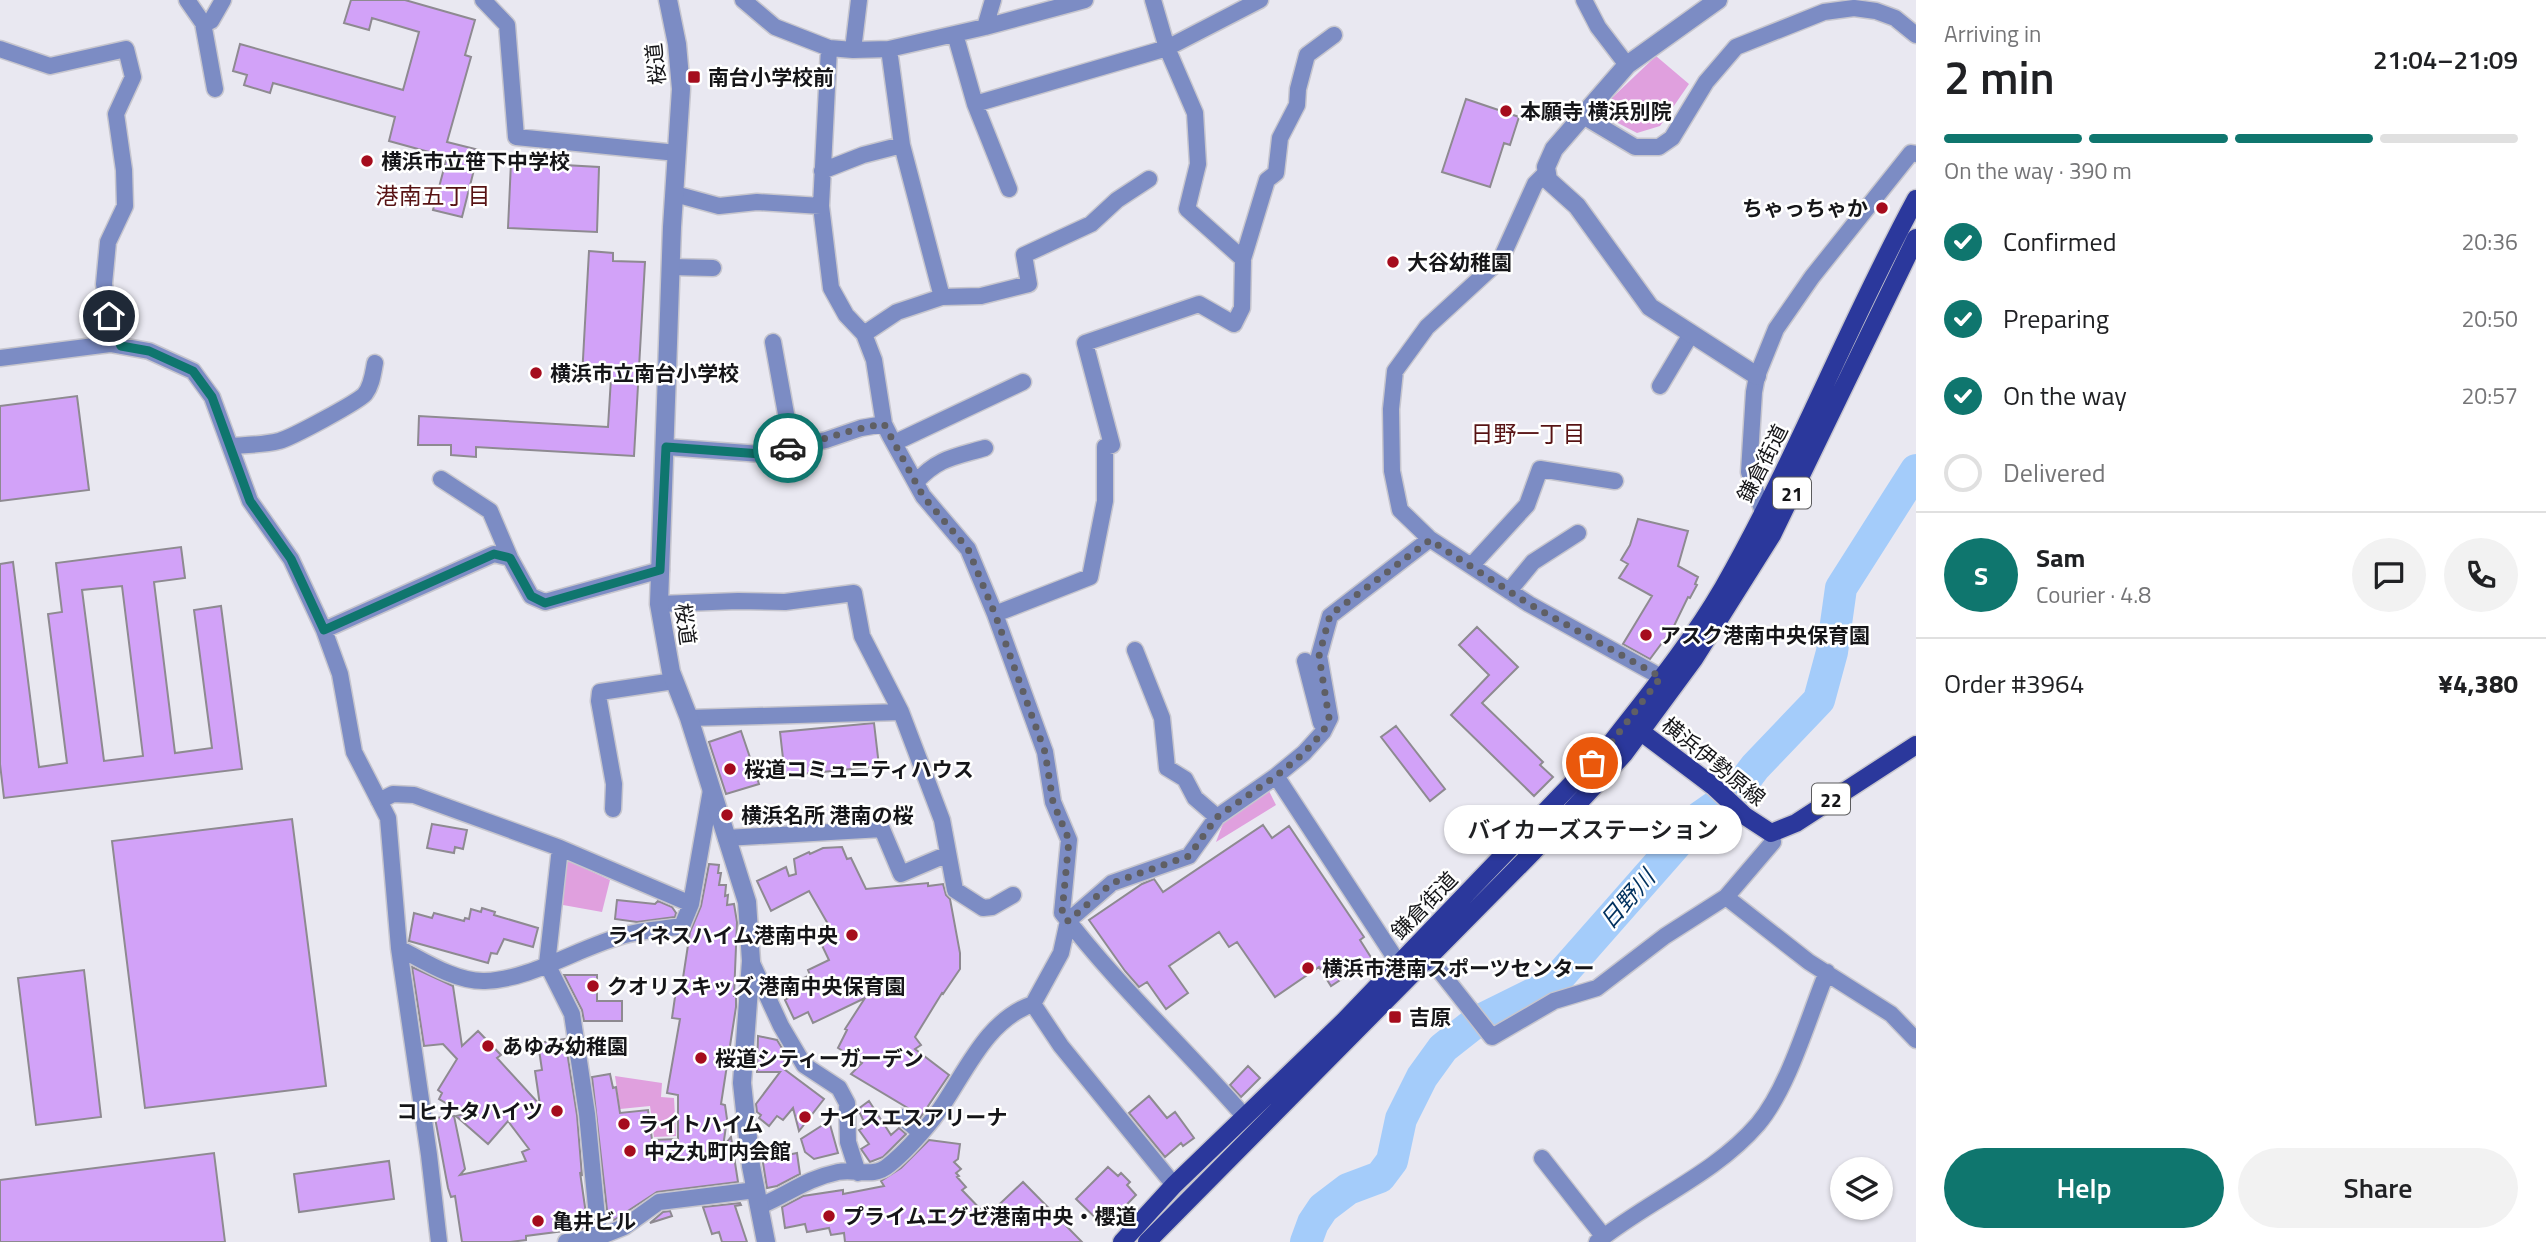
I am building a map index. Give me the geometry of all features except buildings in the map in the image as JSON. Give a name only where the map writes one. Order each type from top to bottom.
[{"type":"main road","name":"鎌倉街道","points":[[1147,1242],[1533,852],[1624,754],[1634,727],[1661,677],[1722,589],[1763,512],[1916,199]]},
{"type":"main road","name":"鎌倉街道","points":[[1122,1242],[1174,1185],[1344,1021],[1611,743],[1634,727],[1694,659],[1772,535],[1916,239]]},
{"type":"main road","name":"横浜伊勢原線","points":[[1634,727],[1713,786],[1745,816],[1771,833],[1796,823],[1916,745]]},
{"type":"street","points":[[187,0],[204,23],[215,89]]},
{"type":"street","points":[[204,23],[211,21],[223,0]]},
{"type":"street","points":[[482,0],[507,25],[516,137],[677,153]]},
{"type":"street","name":"桜道","points":[[667,0],[677,44],[681,89],[671,267],[659,604],[674,681],[747,902],[751,961],[742,1083],[751,1166],[766,1242]]},
{"type":"street","points":[[853,50],[859,0]]},
{"type":"street","points":[[985,27],[993,0]]},
{"type":"street","points":[[748,2],[775,27],[830,48],[853,50],[889,49],[1086,0]]},
{"type":"street","points":[[1153,0],[1167,48],[1195,113],[1198,163],[1187,209],[1243,258]]},
{"type":"street","points":[[975,104],[1167,48],[1260,0]]},
{"type":"street","points":[[1584,0],[1598,27],[1627,65]]},
{"type":"street","points":[[1718,0],[1627,65],[1554,149],[1547,161],[1547,172],[1549,180],[1577,206],[1650,307],[1757,376]]},
{"type":"street","points":[[1583,116],[1635,147],[1658,147],[1672,138],[1706,82],[1736,47],[1824,12],[1880,6],[1916,35]]},
{"type":"street","points":[[955,34],[975,104],[1009,190]]},
{"type":"street","points":[[995,614],[1090,577],[1105,500],[1105,447],[1112,445],[1085,343],[1199,304],[1234,324],[1242,308],[1243,258],[1267,180],[1276,173],[1280,138],[1297,105],[1298,89],[1307,55],[1334,35]]},
{"type":"street","points":[[830,48],[821,206],[831,288],[845,315],[863,334],[874,360],[884,424],[923,496],[968,549],[995,614],[1045,752],[1053,802],[1069,840],[1062,913],[1125,989],[1244,1116]]},
{"type":"street","points":[[0,49],[50,66],[125,50],[133,77],[116,114],[124,170],[125,206],[108,242],[104,284],[109,316],[121,346]]},
{"type":"street","points":[[889,49],[902,145],[942,297]]},
{"type":"street","points":[[822,171],[863,155],[902,145]]},
{"type":"street","points":[[1763,512],[1749,472],[1754,392],[1757,376],[1776,329],[1812,277],[1911,153],[1916,153]]},
{"type":"street","points":[[1547,172],[1535,184],[1501,259],[1427,327],[1395,372],[1391,409],[1392,458],[1400,510],[1430,540],[1509,591],[1661,677]]},
{"type":"street","points":[[863,334],[897,312],[942,297],[982,296],[1029,284],[1024,255],[1091,223],[1117,200],[1149,179]]},
{"type":"street","points":[[675,194],[719,206],[757,202],[821,206]]},
{"type":"street","points":[[671,267],[713,268]]},
{"type":"street","points":[[1660,386],[1691,334]]},
{"type":"street","points":[[773,342],[792,447]]},
{"type":"street","points":[[0,358],[110,344],[149,351],[193,371],[212,397],[250,501],[291,559],[324,630],[340,674],[354,752],[388,818],[399,948],[439,1242]]},
{"type":"street","points":[[230,446],[285,439],[353,404],[365,393],[373,377],[374,363]]},
{"type":"street","points":[[894,443],[1023,382]]},
{"type":"street","points":[[666,447],[761,454],[884,424]]},
{"type":"street","points":[[915,482],[941,460],[985,448]]},
{"type":"street","points":[[1471,566],[1527,505],[1540,469],[1615,481]]},
{"type":"street","points":[[440,479],[490,511],[510,558],[531,596],[545,603],[660,570]]},
{"type":"street","points":[[1509,591],[1533,562],[1578,533]]},
{"type":"street","points":[[566,1242],[599,1237],[624,1227],[659,1202],[758,1198],[813,1178],[842,1171],[876,1173],[888,1166],[933,1118],[961,1073],[1005,1018],[1015,1010],[1032,1004],[1060,953],[1068,921],[1112,883],[1189,856],[1217,817],[1276,776],[1304,753],[1323,732],[1329,718],[1319,656],[1330,615],[1430,540]]},
{"type":"street","points":[[324,630],[494,554],[510,558]]},
{"type":"street","points":[[659,604],[738,601],[785,603],[853,593],[862,636],[901,712],[942,820],[956,890],[983,908],[992,907],[1013,895]]},
{"type":"street","points":[[1135,650],[1161,718],[1167,768],[1185,779],[1195,798],[1217,817]]},
{"type":"street","points":[[1305,661],[1323,732]]},
{"type":"street","points":[[613,809],[614,784],[599,701],[600,692],[674,681]]},
{"type":"street","points":[[688,718],[901,712]]},
{"type":"street","points":[[1276,776],[1399,964]]},
{"type":"street","points":[[399,948],[440,969],[484,981],[547,964],[628,934],[682,926],[691,904],[711,790]]},
{"type":"street","points":[[379,801],[393,794],[414,795],[560,848],[691,904]]},
{"type":"street","points":[[726,838],[882,829],[901,874],[948,854]]},
{"type":"street","points":[[1428,956],[1492,1037],[1554,1002],[1597,988],[1665,936],[1726,897],[1773,842],[1771,833]]},
{"type":"street","points":[[560,848],[547,964],[572,1014],[587,1114],[599,1237]]},
{"type":"street","points":[[1726,897],[1809,961],[1891,1014],[1916,1040]]},
{"type":"street","points":[[751,961],[781,1026],[804,1065],[839,1088],[847,1103],[848,1142],[858,1173]]},
{"type":"street","points":[[1542,1158],[1601,1239],[1723,1157],[1758,1123],[1783,1084],[1827,972]]},
{"type":"street","points":[[1032,1004],[1061,1046],[1174,1185]]},
{"type":"street","points":[[902,1117],[920,1132]]},
{"type":"shaded area","points":[[1656,56],[1689,84],[1660,126],[1637,133],[1597,112]]},
{"type":"shaded area","points":[[1267,787],[1276,805],[1216,842],[1224,821]]},
{"type":"shaded area","points":[[567,860],[610,880],[602,912],[563,905]]},
{"type":"shaded area","points":[[615,1076],[662,1083],[661,1097],[674,1098],[676,1136],[654,1137],[650,1106],[620,1109]]},
{"type":"waterway","name":"日野川","points":[[1306,1242],[1313,1223],[1323,1208],[1348,1189],[1380,1177],[1392,1161],[1401,1119],[1422,1077],[1443,1048],[1476,1022],[1553,984],[1700,817],[1737,791],[1755,767],[1819,700],[1832,652],[1841,588],[1916,470]]},
{"type":"way so far","points":[[788,448],[884,424],[923,496],[968,549],[995,614],[1045,752],[1053,802],[1069,840],[1062,913],[1068,921],[1112,883],[1189,856],[1217,817],[1304,753],[1323,732],[1329,718],[1319,656],[1330,615],[1430,540],[1529,604],[1661,677],[1611,743],[1592,763]]},
{"type":"place","name":"南台小学校前","points":[[694,77]]},
{"type":"place","name":"本願寺 横浜別院","points":[[1506,111]]},
{"type":"place","name":"横浜市立笹下中学校","points":[[367,161]]},
{"type":"place","name":"ちゃっちゃか","points":[[1882,208]]},
{"type":"place","name":"大谷幼稚園","points":[[1393,262]]},
{"type":"place","name":"横浜市立南台小学校","points":[[536,373]]},
{"type":"place","name":"アスク港南中央保育園","points":[[1646,635]]},
{"type":"place","name":"バイカーズステーション","points":[[1592,763]]},
{"type":"place","name":"桜道コミュニティハウス","points":[[730,769]]},
{"type":"place","name":"横浜名所 港南の桜","points":[[727,815]]},
{"type":"place","name":"ライネスハイム港南中央","points":[[852,935]]},
{"type":"place","name":"横浜市港南スポーツセンター","points":[[1308,968]]},
{"type":"place","name":"クオリスキッズ 港南中央保育園","points":[[593,986]]},
{"type":"place","name":"吉原","points":[[1395,1017]]},
{"type":"place","name":"あゆみ幼稚園","points":[[488,1046]]},
{"type":"place","name":"桜道シティーガーデン","points":[[701,1058]]},
{"type":"place","name":"コヒナタハイツ","points":[[557,1111]]},
{"type":"place","name":"ナイスエスアリーナ","points":[[805,1117]]},
{"type":"place","name":"ライトハイム","points":[[624,1124]]},
{"type":"place","name":"中之丸町内会館","points":[[630,1151]]},
{"type":"place","name":"プライムエグゼ港南中央・櫻道","points":[[829,1216]]},
{"type":"place","name":"亀井ビル","points":[[538,1221]]},
{"type":"district","name":"港南五丁目","points":[[433,195]]},
{"type":"district","name":"日野一丁目","points":[[1528,433]]},
{"type":"route","points":[[109,316],[121,346],[149,351],[193,371],[212,397],[250,501],[291,559],[324,630],[494,554],[510,558],[531,596],[545,603],[660,570],[666,447],[761,454],[788,448]]}]
